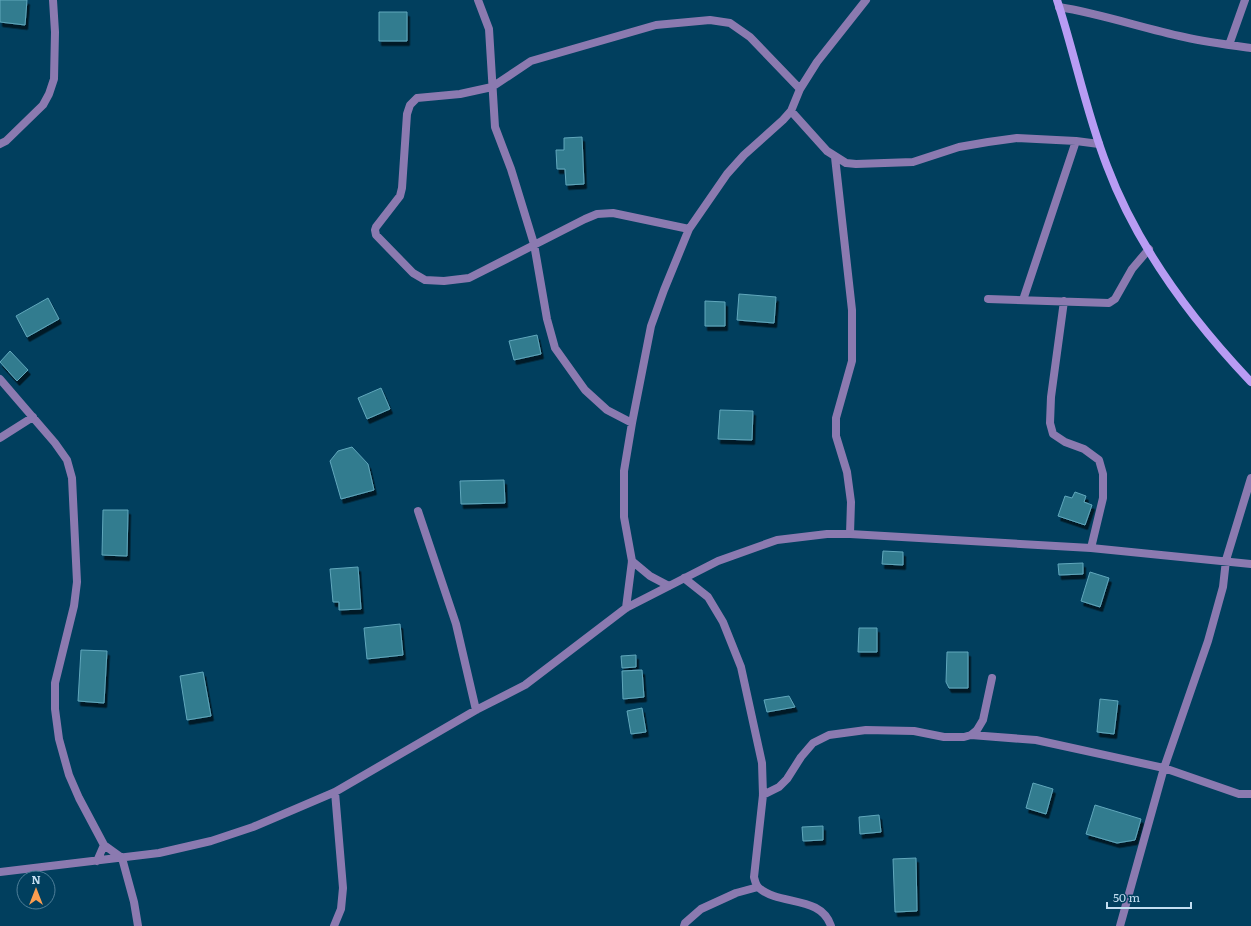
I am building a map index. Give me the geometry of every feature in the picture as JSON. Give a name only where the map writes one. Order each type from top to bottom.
[{"type":"street","points":[[0,144],[6,141],[43,105],[49,94],[54,79],[54,0]]},
{"type":"street","points":[[478,0],[489,29],[495,127],[511,169],[534,244],[547,319],[555,348],[585,390],[607,410],[632,423]]},
{"type":"street","points":[[626,608],[632,560],[624,517],[624,471],[651,326],[664,290],[689,229],[727,174],[744,155],[784,120],[791,111],[800,89],[817,62],[866,0]]},
{"type":"street","points":[[1229,45],[1245,0]]},
{"type":"street","points":[[1058,3],[1184,37],[1251,48]]},
{"type":"street","points":[[1058,3],[1099,144],[1123,206],[1171,285],[1230,360],[1251,382]]},
{"type":"street","points":[[689,229],[614,213],[597,214],[534,244],[469,278],[444,281],[425,280],[413,273],[376,235],[375,230],[400,196],[402,188],[407,114],[410,105],[417,98],[460,94],[492,87],[531,61],[656,24],[710,20],[730,23],[750,37],[800,89]]},
{"type":"street","points":[[791,111],[827,151],[846,163],[913,162],[959,147],[1017,138],[1076,141],[1099,144]]},
{"type":"street","points":[[1023,300],[1076,141]]},
{"type":"street","points":[[835,157],[852,310],[852,361],[836,418],[836,436],[848,472],[851,502],[850,534]]},
{"type":"street","points":[[988,299],[1109,303],[1115,299],[1132,269],[1149,249]]},
{"type":"street","points":[[1064,301],[1051,397],[1050,423],[1053,434],[1065,442],[1084,449],[1099,460],[1103,474],[1102,498],[1091,548]]},
{"type":"street","points":[[0,379],[55,443],[67,460],[72,478],[77,582],[73,613],[55,683],[55,708],[59,739],[69,775],[79,798],[104,845],[122,858],[134,902],[138,926]]},
{"type":"street","points":[[0,438],[33,417]]},
{"type":"street","points":[[1120,926],[1164,768],[1208,641],[1223,587],[1226,560],[1251,478]]},
{"type":"street","points":[[418,511],[456,624],[476,710]]},
{"type":"street","points":[[0,872],[159,853],[211,841],[253,827],[335,792],[476,710],[525,685],[626,608],[718,561],[777,540],[827,534],[850,534],[1091,548],[1226,560],[1251,564]]},
{"type":"street","points":[[632,560],[650,576],[670,586]]},
{"type":"street","points":[[684,578],[708,597],[723,622],[741,667],[762,763],[763,795],[754,877],[758,887],[768,894],[807,904],[820,910],[829,919],[831,926]]},
{"type":"street","points":[[971,735],[977,730],[983,720],[992,678]]},
{"type":"street","points":[[763,795],[779,787],[787,779],[801,757],[813,743],[829,735],[866,730],[914,731],[944,737],[964,737],[971,735],[1036,740],[1164,768],[1239,794],[1251,794]]},
{"type":"street","points":[[334,926],[341,909],[343,888],[335,792]]},
{"type":"street","points":[[97,861],[104,845]]},
{"type":"street","points":[[684,926],[685,923],[701,909],[736,893],[758,887]]},
{"type":"building","points":[[0,0],[27,0],[25,25],[0,22]]},
{"type":"building","points":[[379,12],[407,12],[407,41],[379,41]]},
{"type":"building","points":[[582,137],[584,184],[566,185],[565,169],[557,169],[556,150],[564,150],[564,138]]},
{"type":"building","points":[[739,294],[776,297],[774,323],[737,320]]},
{"type":"building","points":[[48,298],[59,319],[27,337],[16,316]]},
{"type":"building","points":[[705,301],[725,302],[725,326],[705,326]]},
{"type":"building","points":[[537,335],[541,354],[514,360],[509,341]]},
{"type":"building","points":[[10,351],[28,370],[17,381],[0,362]]},
{"type":"building","points":[[381,388],[390,409],[367,419],[358,398]]},
{"type":"building","points":[[720,410],[753,411],[752,440],[718,439]]},
{"type":"building","points":[[352,447],[368,464],[374,490],[341,499],[330,461],[338,451]]},
{"type":"building","points":[[504,480],[505,503],[461,504],[460,481]]},
{"type":"building","points":[[1075,492],[1086,496],[1084,502],[1092,505],[1085,525],[1058,516],[1065,496],[1072,498]]},
{"type":"building","points":[[103,510],[128,510],[127,556],[102,555]]},
{"type":"building","points":[[883,551],[903,552],[903,565],[882,564]]},
{"type":"building","points":[[1083,563],[1083,574],[1059,575],[1058,564]]},
{"type":"building","points":[[358,567],[361,609],[339,610],[339,602],[333,602],[330,569]]},
{"type":"building","points":[[1090,572],[1109,578],[1100,607],[1081,601]]},
{"type":"building","points":[[400,624],[403,655],[367,659],[364,628]]},
{"type":"building","points":[[859,628],[877,628],[877,652],[858,652]]},
{"type":"building","points":[[81,650],[107,651],[104,703],[78,701]]},
{"type":"building","points":[[947,652],[968,652],[968,688],[949,688],[946,682]]},
{"type":"building","points":[[636,655],[636,667],[622,668],[621,656]]},
{"type":"building","points":[[642,670],[644,697],[623,699],[622,671]]},
{"type":"building","points":[[203,672],[211,716],[187,720],[180,676]]},
{"type":"building","points":[[789,696],[795,707],[767,712],[764,700]]},
{"type":"building","points":[[1100,699],[1118,701],[1114,734],[1097,732]]},
{"type":"building","points":[[642,708],[646,732],[631,734],[627,711]]},
{"type":"building","points":[[1033,783],[1053,789],[1046,814],[1026,808]]},
{"type":"building","points":[[1095,805],[1141,819],[1135,840],[1117,843],[1086,834]]},
{"type":"building","points":[[879,815],[881,832],[860,834],[859,817]]},
{"type":"building","points":[[823,826],[823,840],[803,841],[802,827]]},
{"type":"building","points":[[916,858],[917,911],[895,912],[893,859]]}]
